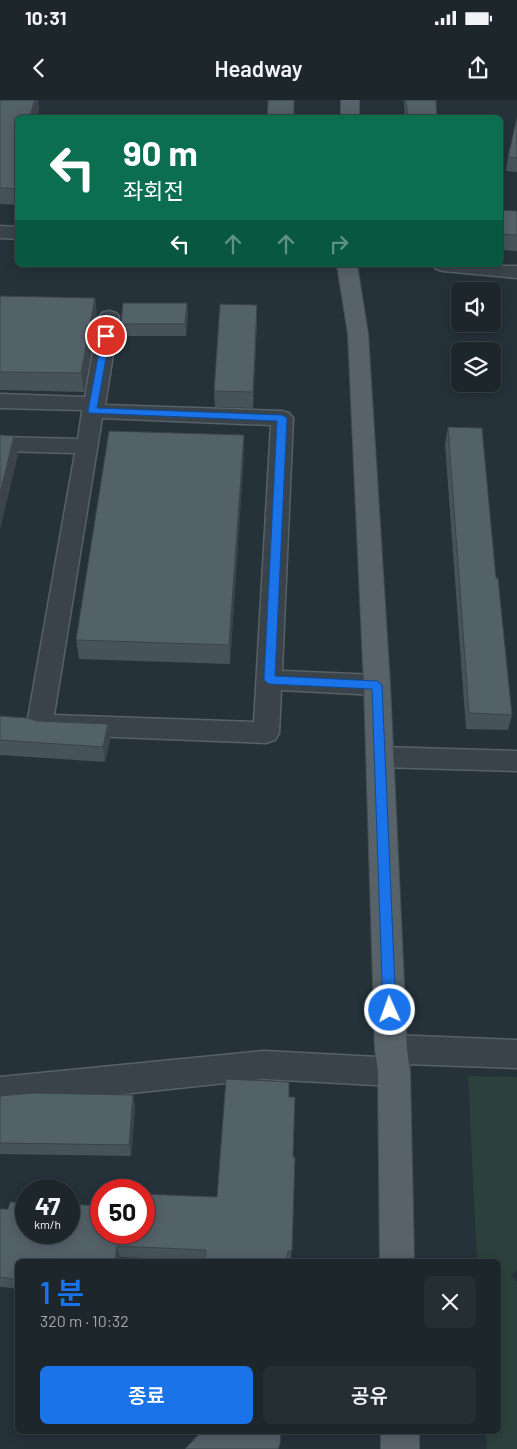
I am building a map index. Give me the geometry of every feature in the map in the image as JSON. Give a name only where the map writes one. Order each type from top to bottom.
[{"type":"main road","points":[[350,100],[350,115]]},
{"type":"main road","points":[[347,267],[358,334],[377,685],[393,1060],[397,1259]]},
{"type":"main road","points":[[400,1434],[400,1449]]},
{"type":"street","points":[[0,232],[15,233]]},
{"type":"street","points":[[464,267],[517,272]]},
{"type":"street","points":[[0,401],[93,408],[282,418],[266,733],[40,724],[86,446],[93,408],[109,317]]},
{"type":"street","points":[[0,444],[86,446]]},
{"type":"street","points":[[269,680],[377,685]]},
{"type":"street","points":[[380,757],[517,761]]},
{"type":"street","points":[[0,1092],[264,1065],[517,1054]]},
{"type":"green space","points":[[468,1076],[517,1077],[517,1270],[511,1275],[517,1282],[517,1449],[487,1449],[486,1434],[501,1434],[501,1259],[477,1259]]},
{"type":"building","points":[[0,100],[35,100],[30,115],[15,115],[15,189],[0,188]]},
{"type":"building","points":[[268,100],[294,100],[294,115],[267,115]]},
{"type":"building","points":[[406,100],[436,100],[437,115],[408,115]]},
{"type":"building","points":[[517,117],[517,158],[508,157]]},
{"type":"building","points":[[503,210],[517,211],[517,235],[503,234]]},
{"type":"building","points":[[0,296],[95,298],[81,373],[0,372]]},
{"type":"building","points":[[123,303],[187,303],[185,324],[121,324]]},
{"type":"building","points":[[220,304],[257,305],[253,392],[214,391]]},
{"type":"building","points":[[448,427],[482,428],[496,578],[498,578],[512,715],[469,713]]},
{"type":"building","points":[[109,431],[244,435],[229,645],[76,640]]},
{"type":"building","points":[[0,435],[14,436],[0,494]]},
{"type":"building","points":[[0,716],[28,718],[37,721],[108,724],[103,747],[0,740]]},
{"type":"building","points":[[226,1079],[289,1082],[289,1097],[295,1097],[293,1157],[295,1157],[292,1251],[288,1251],[287,1259],[205,1259],[206,1250],[117,1246],[115,1259],[15,1259],[15,1286],[11,1285],[13,1279],[0,1277],[0,1209],[8,1209],[10,1202],[15,1202],[15,1244],[80,1244],[80,1205],[90,1205],[90,1244],[155,1244],[155,1194],[217,1197]]},
{"type":"building","points":[[33,1093],[133,1095],[129,1145],[0,1143],[0,1096]]},
{"type":"building","points":[[199,1434],[281,1434],[278,1449],[185,1449]]},
{"type":"route","points":[[106,336],[92,411],[282,418],[269,680],[377,685],[390,1010]]}]
